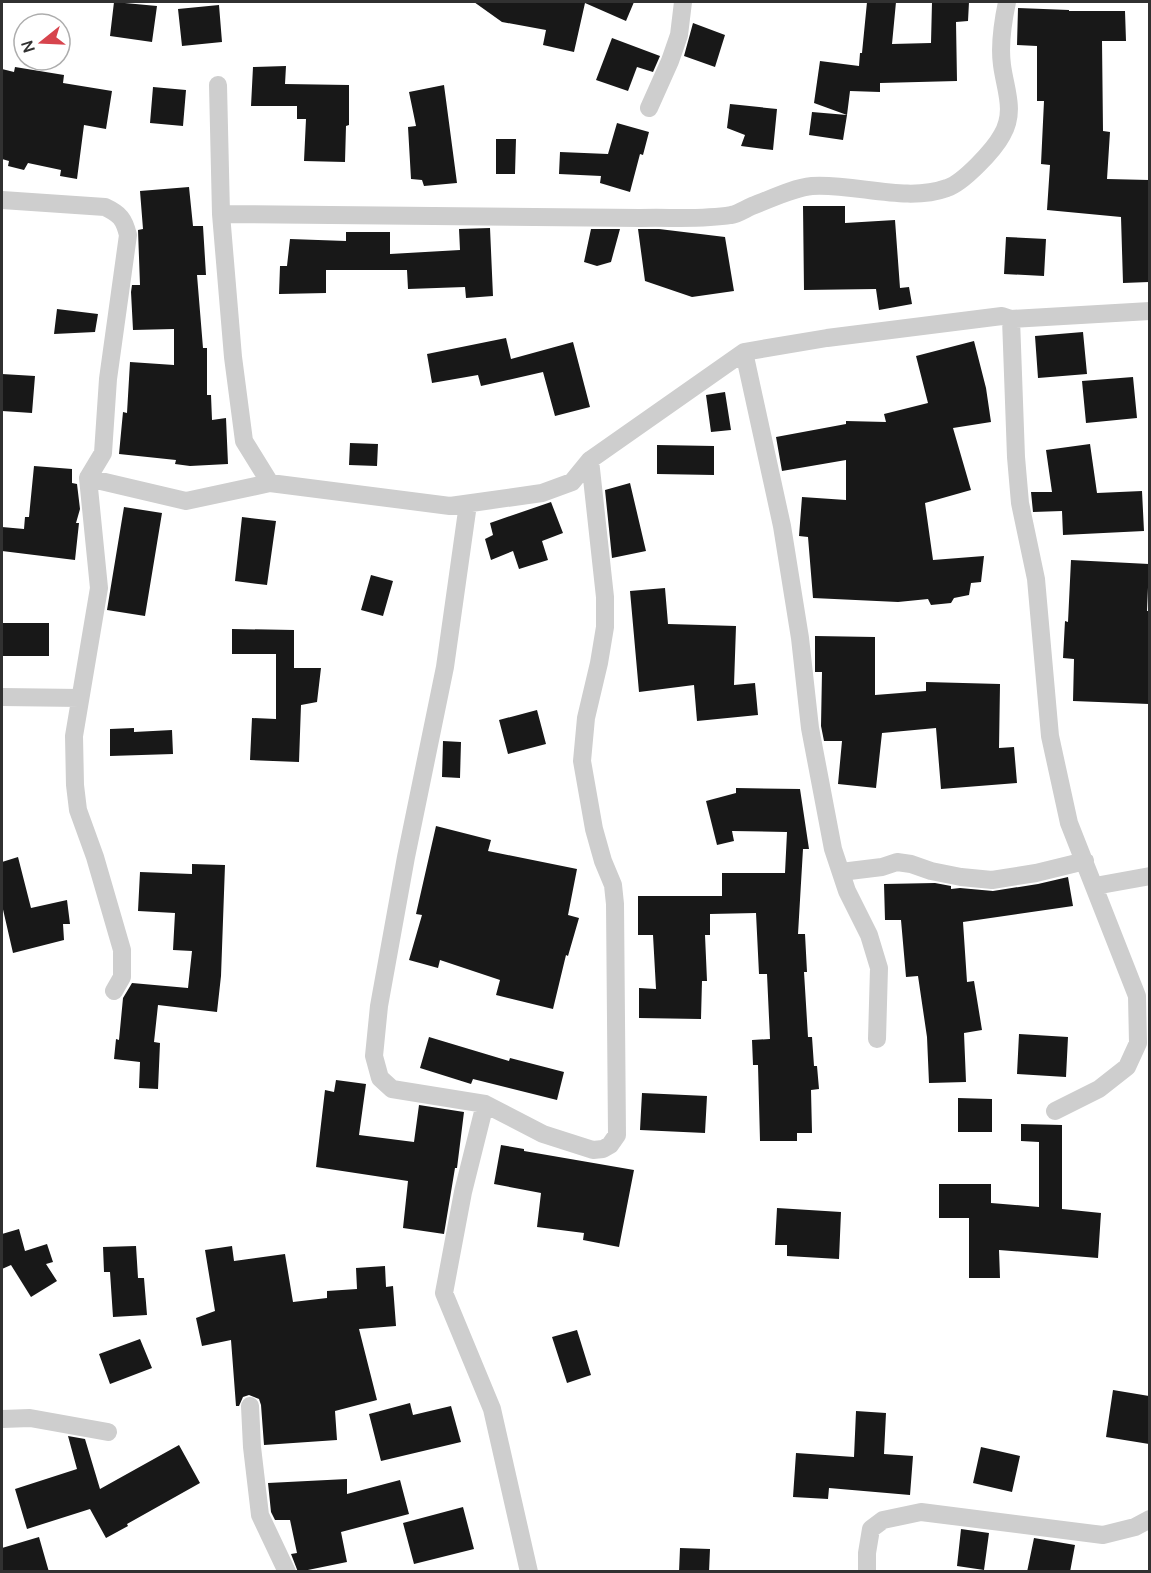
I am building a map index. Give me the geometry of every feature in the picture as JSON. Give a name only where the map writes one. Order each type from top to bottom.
[{"type":"street","points":[[649,108],[679,35],[683,2]]},
{"type":"street","points":[[221,214],[640,218],[706,216],[732,215],[809,186],[837,185],[923,194],[949,188],[970,173],[1002,135],[1009,113],[1008,91],[1001,64],[1002,24],[1007,2]]},
{"type":"street","points":[[218,85],[221,214],[244,441],[270,483]]},
{"type":"street","points":[[2,200],[105,207],[118,213],[124,221],[128,235],[108,379],[103,453],[88,478],[99,588],[74,736],[78,810],[95,857],[122,950],[122,977],[114,991]]},
{"type":"street","points":[[88,478],[186,501],[270,483],[450,506],[542,493],[572,482],[590,460],[744,352],[827,338],[990,317],[1002,316],[1011,319],[1149,311]]},
{"type":"street","points":[[1011,319],[1020,503],[1036,579],[1050,736],[1070,823],[1137,996],[1138,1043],[1127,1067],[1099,1089],[1055,1111]]},
{"type":"street","points":[[744,352],[782,526],[800,638],[810,728],[833,849],[847,891],[869,934],[879,968],[877,1039]]},
{"type":"street","points":[[468,504],[445,667],[379,1006],[374,1056],[380,1078],[392,1089],[485,1104],[543,1134],[593,1150],[603,1149],[610,1145],[617,1135],[615,904],[613,885],[594,829],[582,761],[586,718],[605,627],[605,597],[590,460]]},
{"type":"street","points":[[2,697],[80,698]]},
{"type":"street","points":[[841,872],[882,867],[897,862],[961,877],[992,880],[1036,873],[1085,861]]},
{"type":"street","points":[[1095,886],[1149,876]]},
{"type":"street","points":[[485,1104],[463,1192],[444,1293],[492,1409],[529,1572]]},
{"type":"street","points":[[250,1407],[260,1515],[287,1572]]},
{"type":"street","points":[[2,1419],[30,1418],[108,1432]]},
{"type":"street","points":[[867,1572],[871,1529],[883,1520],[921,1512],[1103,1535],[1135,1527],[1149,1519]]},
{"type":"building","points":[[114,2],[157,6],[152,42],[110,36]]},
{"type":"building","points":[[474,2],[634,2],[626,21],[585,3],[574,52],[543,45],[546,30],[502,22]]},
{"type":"building","points":[[867,2],[896,2],[892,44],[931,43],[932,2],[969,2],[968,21],[956,22],[957,81],[880,83],[880,92],[850,91],[847,115],[814,103],[820,61],[859,66]]},
{"type":"building","points":[[219,5],[222,42],[182,46],[178,9]]},
{"type":"building","points":[[1018,8],[1125,11],[1126,41],[1102,41],[1103,131],[1110,132],[1107,179],[1149,180],[1149,282],[1123,283],[1121,217],[1047,210],[1050,165],[1041,164],[1044,101],[1037,101],[1037,46],[1017,45]]},
{"type":"building","points":[[693,23],[725,35],[715,67],[684,56]]},
{"type":"building","points":[[612,38],[660,56],[653,72],[637,67],[628,91],[596,80]]},
{"type":"building","points":[[286,66],[285,84],[349,85],[349,125],[346,126],[345,162],[304,161],[306,119],[297,119],[297,106],[251,106],[253,67]]},
{"type":"building","points":[[2,69],[12,72],[46,72],[64,75],[63,83],[112,91],[106,129],[84,125],[77,179],[60,176],[61,170],[28,163],[24,170],[8,166],[9,161],[2,159]]},
{"type":"building","points":[[444,85],[457,183],[424,186],[422,180],[411,179],[408,127],[416,126],[409,92]]},
{"type":"building","points":[[153,87],[186,90],[183,126],[150,123]]},
{"type":"building","points":[[730,104],[777,109],[773,150],[741,146],[745,135],[727,128]]},
{"type":"building","points":[[812,112],[847,115],[843,140],[809,135]]},
{"type":"building","points":[[617,123],[649,132],[643,155],[640,154],[630,192],[600,183],[601,176],[559,174],[560,152],[608,154]]},
{"type":"building","points":[[496,139],[516,139],[515,174],[496,174]]},
{"type":"building","points":[[189,187],[193,226],[203,226],[206,275],[197,275],[203,348],[207,348],[207,395],[211,395],[212,420],[226,418],[228,464],[190,466],[175,464],[176,460],[119,454],[123,412],[127,413],[130,362],[174,365],[174,329],[133,330],[131,292],[132,285],[140,285],[138,230],[143,229],[140,191]]},
{"type":"building","points":[[803,206],[845,206],[845,223],[895,220],[900,288],[909,287],[912,304],[879,310],[876,289],[804,290]]},
{"type":"building","points":[[490,228],[493,296],[466,298],[465,287],[408,289],[407,270],[326,270],[326,293],[279,294],[280,266],[287,266],[290,239],[346,241],[346,232],[390,232],[390,254],[460,250],[459,229]]},
{"type":"building","points":[[591,229],[620,229],[611,262],[597,266],[584,262]]},
{"type":"building","points":[[638,229],[659,229],[725,237],[734,291],[692,297],[645,281]]},
{"type":"building","points":[[1006,237],[1046,239],[1044,276],[1004,274]]},
{"type":"building","points":[[57,309],[98,314],[95,332],[54,334]]},
{"type":"building","points":[[1083,332],[1087,374],[1038,378],[1035,336]]},
{"type":"building","points":[[506,338],[511,359],[573,342],[590,407],[555,416],[543,372],[481,386],[478,375],[432,383],[427,354]]},
{"type":"building","points":[[974,341],[986,388],[991,422],[953,428],[971,490],[925,503],[933,560],[984,556],[981,582],[971,583],[969,595],[954,598],[951,603],[931,605],[928,599],[898,602],[813,598],[808,537],[799,536],[802,497],[846,500],[846,460],[782,471],[776,437],[846,424],[846,421],[886,422],[884,414],[928,403],[916,356]]},
{"type":"building","points":[[2,374],[35,376],[32,413],[2,411]]},
{"type":"building","points":[[1133,377],[1137,418],[1086,423],[1082,381]]},
{"type":"building","points":[[725,392],[731,430],[711,432],[706,395]]},
{"type":"building","points":[[350,443],[378,444],[377,466],[349,465]]},
{"type":"building","points":[[1090,444],[1097,493],[1142,491],[1144,531],[1063,535],[1062,511],[1033,512],[1031,492],[1052,492],[1046,450]]},
{"type":"building","points":[[657,445],[714,446],[714,475],[657,474]]},
{"type":"building","points":[[34,466],[72,469],[72,483],[77,484],[80,509],[76,523],[79,523],[75,560],[2,551],[2,527],[24,529],[25,517],[29,517]]},
{"type":"building","points":[[630,483],[646,551],[612,558],[605,490]]},
{"type":"building","points":[[551,502],[563,533],[542,541],[548,560],[519,569],[513,551],[491,560],[485,539],[493,535],[490,523]]},
{"type":"building","points":[[124,507],[162,513],[145,616],[107,610]]},
{"type":"building","points":[[242,517],[276,521],[267,585],[235,581]]},
{"type":"building","points":[[1071,560],[1149,564],[1147,611],[1149,611],[1149,704],[1073,701],[1074,659],[1063,658],[1065,621],[1068,622]]},
{"type":"building","points":[[371,575],[393,581],[383,616],[361,610]]},
{"type":"building","points":[[665,588],[668,624],[736,626],[734,685],[755,683],[758,715],[697,721],[694,685],[639,692],[630,591]]},
{"type":"building","points":[[2,623],[49,623],[49,656],[2,656]]},
{"type":"building","points":[[232,629],[294,630],[294,668],[321,668],[317,702],[301,705],[299,762],[250,760],[252,718],[276,719],[276,654],[232,654]]},
{"type":"building","points":[[815,636],[875,637],[875,695],[926,691],[926,682],[1000,684],[999,748],[1014,747],[1017,783],[941,789],[936,728],[882,733],[876,788],[838,784],[842,741],[824,741],[821,726],[822,672],[815,672]]},
{"type":"building","points":[[537,710],[546,744],[508,754],[499,720]]},
{"type":"building","points":[[134,728],[134,732],[172,730],[173,754],[110,756],[110,729]]},
{"type":"building","points":[[443,741],[461,742],[460,778],[442,777]]},
{"type":"building","points":[[736,788],[800,789],[809,849],[803,849],[798,934],[805,934],[807,972],[804,972],[808,1037],[812,1037],[814,1066],[817,1066],[819,1089],[811,1090],[812,1133],[797,1133],[797,1141],[760,1141],[758,1065],[753,1065],[752,1040],[770,1039],[767,974],[759,974],[756,913],[710,914],[710,935],[705,935],[707,981],[702,981],[701,1019],[639,1018],[639,988],[656,989],[653,935],[638,935],[638,896],[722,896],[722,873],[785,873],[787,832],[732,831],[734,841],[717,845],[706,801],[736,793]]},
{"type":"building","points":[[436,826],[491,840],[488,851],[577,869],[568,915],[579,918],[568,956],[566,955],[553,1009],[496,995],[500,980],[440,960],[438,968],[409,960],[422,915],[416,914]]},
{"type":"building","points":[[18,857],[31,908],[67,900],[70,924],[63,924],[64,940],[13,953],[2,905],[2,862]]},
{"type":"building","points":[[192,864],[225,865],[221,976],[217,1012],[158,1005],[154,1042],[160,1043],[158,1089],[139,1088],[140,1062],[114,1059],[116,1039],[119,1040],[123,998],[132,983],[188,988],[192,951],[173,950],[175,913],[138,911],[140,872],[192,874]]},
{"type":"building","points":[[1068,877],[1073,906],[963,922],[967,982],[974,981],[982,1030],[964,1033],[966,1082],[929,1083],[927,1037],[918,976],[906,977],[901,920],[885,920],[884,884],[935,883],[951,886],[951,889],[993,891]]},
{"type":"building","points":[[1019,1034],[1068,1037],[1066,1077],[1017,1074]]},
{"type":"building","points":[[429,1037],[509,1061],[510,1058],[564,1072],[557,1100],[473,1079],[471,1084],[420,1068]]},
{"type":"building","points":[[336,1080],[366,1084],[359,1135],[414,1142],[419,1105],[464,1112],[457,1168],[455,1168],[444,1234],[403,1228],[408,1181],[316,1167],[325,1090],[334,1092]]},
{"type":"building","points":[[642,1093],[707,1096],[705,1133],[640,1130]]},
{"type":"building","points":[[958,1098],[992,1099],[992,1132],[958,1132]]},
{"type":"building","points":[[1021,1124],[1062,1125],[1062,1209],[1101,1213],[1098,1258],[999,1250],[1000,1278],[969,1278],[969,1218],[939,1218],[939,1184],[991,1184],[991,1203],[1039,1207],[1039,1142],[1021,1141]]},
{"type":"building","points":[[501,1145],[634,1170],[619,1247],[583,1240],[584,1233],[537,1227],[541,1193],[494,1184]]},
{"type":"building","points":[[777,1208],[841,1212],[839,1259],[787,1256],[787,1245],[775,1245]]},
{"type":"building","points":[[19,1229],[25,1251],[47,1244],[53,1262],[46,1264],[57,1281],[31,1297],[11,1265],[2,1269],[2,1234]]},
{"type":"building","points":[[136,1246],[138,1278],[144,1278],[147,1315],[113,1317],[110,1272],[104,1272],[103,1247]]},
{"type":"building","points":[[232,1246],[234,1261],[285,1254],[293,1302],[327,1298],[327,1291],[357,1289],[356,1268],[385,1266],[386,1287],[393,1286],[396,1326],[359,1329],[377,1400],[335,1411],[337,1440],[264,1445],[259,1399],[249,1395],[243,1397],[239,1406],[236,1406],[231,1340],[202,1346],[196,1318],[215,1311],[205,1250]]},
{"type":"building","points":[[577,1330],[591,1375],[567,1383],[552,1337]]},
{"type":"building","points":[[140,1339],[152,1368],[110,1384],[99,1354]]},
{"type":"building","points":[[1113,1390],[1149,1396],[1149,1444],[1106,1437]]},
{"type":"building","points":[[410,1403],[413,1415],[451,1406],[461,1442],[381,1461],[369,1414]]},
{"type":"building","points":[[856,1411],[886,1413],[884,1454],[913,1456],[910,1495],[829,1488],[828,1499],[793,1497],[796,1453],[854,1457]]},
{"type":"building","points":[[68,1436],[85,1439],[100,1489],[179,1445],[200,1483],[106,1538],[90,1509],[27,1529],[15,1489],[77,1469]]},
{"type":"building","points":[[981,1447],[1020,1456],[1012,1492],[973,1483]]},
{"type":"building","points":[[347,1479],[347,1494],[400,1480],[409,1514],[341,1532],[347,1562],[298,1572],[291,1554],[297,1553],[290,1520],[275,1520],[271,1512],[268,1483]]},
{"type":"building","points":[[463,1507],[474,1549],[414,1564],[403,1523]]},
{"type":"building","points":[[961,1529],[989,1533],[984,1570],[957,1566]]},
{"type":"building","points":[[39,1537],[49,1572],[2,1572],[2,1548]]},
{"type":"building","points":[[1034,1538],[1075,1545],[1070,1572],[1027,1572]]},
{"type":"building","points":[[680,1548],[710,1549],[709,1572],[679,1572]]}]
